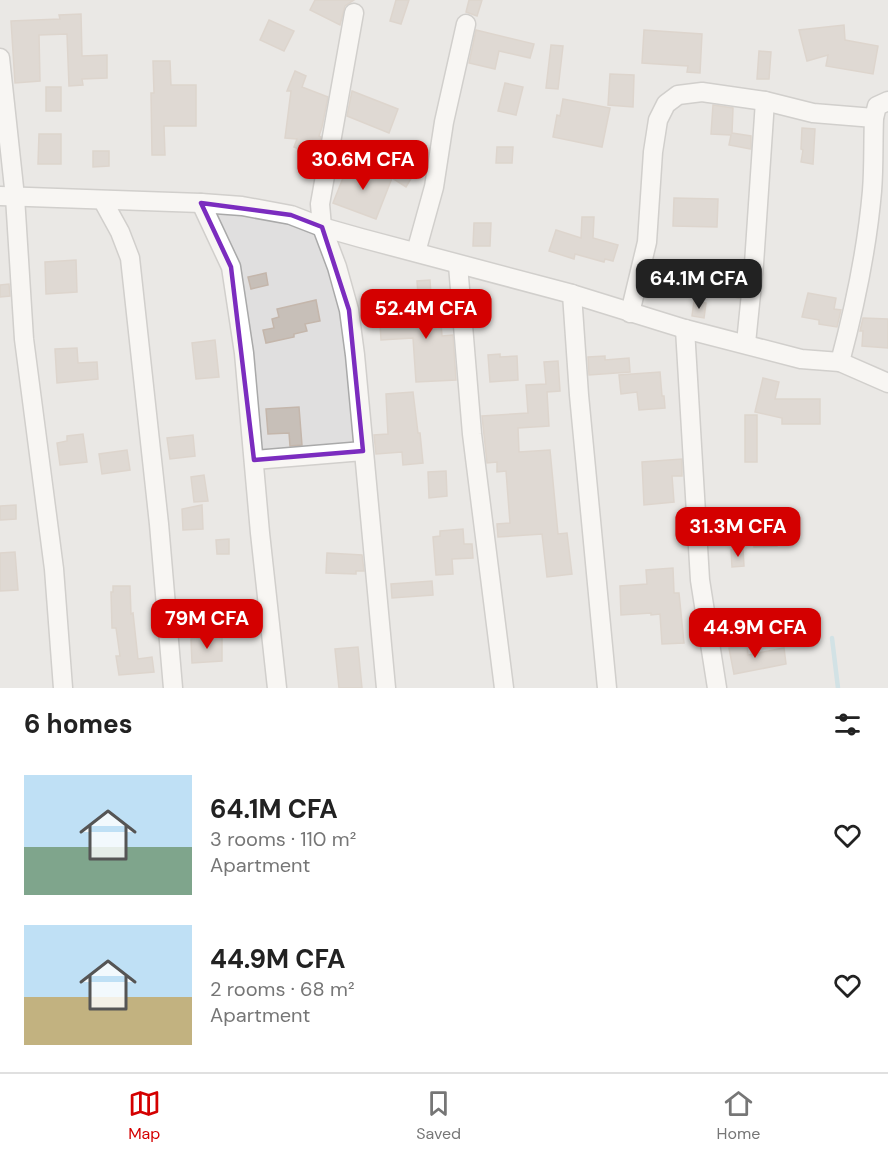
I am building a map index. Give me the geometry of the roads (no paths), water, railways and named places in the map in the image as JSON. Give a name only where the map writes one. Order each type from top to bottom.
[{"type":"street","points":[[354,13],[320,204],[322,227],[337,267],[349,310],[386,688]]},
{"type":"street","points":[[416,252],[434,186],[444,122],[466,24]]},
{"type":"street","points":[[0,58],[7,196],[54,569],[63,688]]},
{"type":"street","points":[[630,313],[647,242],[653,152],[658,120],[666,104],[678,96],[702,92],[765,101],[813,113],[874,118]]},
{"type":"street","points":[[746,343],[765,101]]},
{"type":"street","points":[[840,362],[856,300],[868,220],[872,190],[874,118],[878,106],[888,101]]},
{"type":"street","points":[[7,196],[102,201],[201,202],[242,206],[291,215],[322,227],[572,294],[685,329],[801,358],[840,362],[888,383]]},
{"type":"street","points":[[102,201],[120,232],[130,258],[159,524],[173,688]]},
{"type":"street","points":[[201,202],[231,267],[244,353],[277,688]]},
{"type":"street","points":[[458,265],[472,434],[504,688]]},
{"type":"street","points":[[572,294],[579,395],[607,688]]},
{"type":"street","points":[[685,329],[700,580],[717,688]]},
{"type":"street","points":[[254,460],[363,451]]},
{"type":"waterway","points":[[832,638],[838,688]]}]
